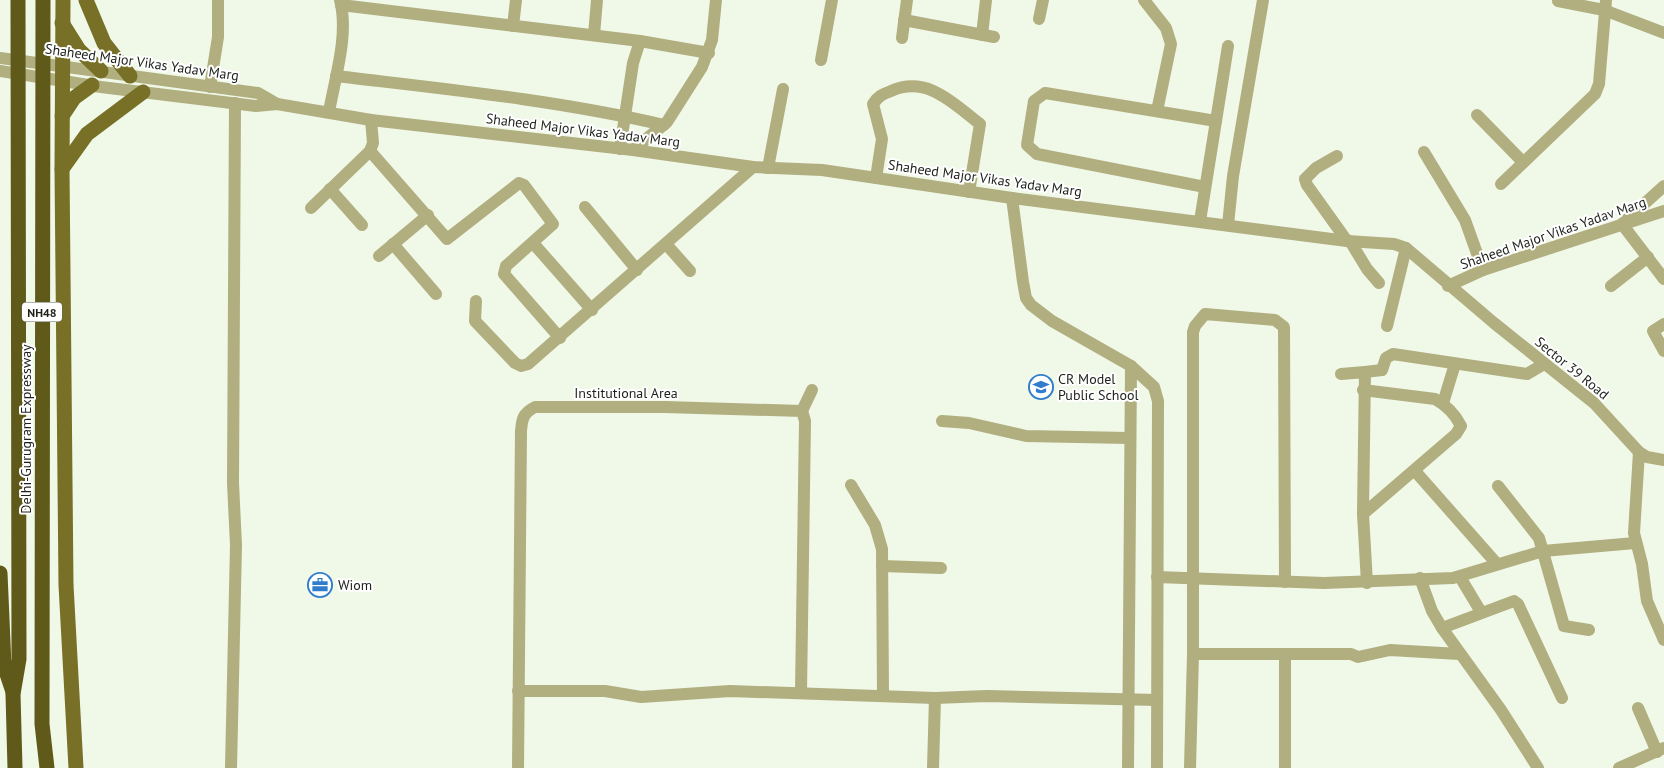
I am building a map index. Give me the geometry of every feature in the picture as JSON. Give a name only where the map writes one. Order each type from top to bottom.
[{"type":"highway","name":"Delhi-Gurugram Expressway","points":[[15,768],[13,694],[19,659],[18,0]]},
{"type":"highway","name":"Delhi-Gurugram Expressway","points":[[43,0],[42,724],[48,768]]},
{"type":"highway","points":[[0,573],[4,665],[13,694]]},
{"type":"main road","points":[[62,0],[66,585],[76,768]]},
{"type":"main road","points":[[86,0],[104,43],[130,76]]},
{"type":"main road","points":[[62,23],[79,50],[101,71]]},
{"type":"main road","points":[[62,116],[74,98],[92,85]]},
{"type":"main road","points":[[62,170],[87,134],[143,92]]},
{"type":"street","points":[[210,87],[218,37],[218,0]]},
{"type":"street","points":[[513,26],[516,0]]},
{"type":"street","points":[[594,35],[597,0]]},
{"type":"street","points":[[640,41],[633,63],[624,116],[626,150],[664,125],[702,68],[709,53],[716,0]]},
{"type":"street","points":[[821,60],[832,0]]},
{"type":"street","points":[[902,38],[907,0]]},
{"type":"street","points":[[904,20],[988,36],[986,0]]},
{"type":"street","points":[[1039,19],[1043,0]]},
{"type":"street","points":[[1144,0],[1166,28],[1170,44],[1158,111]]},
{"type":"street","points":[[1228,225],[1233,176],[1263,0]]},
{"type":"street","points":[[1558,1],[1605,5],[1664,33]]},
{"type":"street","points":[[329,112],[341,48],[341,3],[640,41],[709,53]]},
{"type":"street","points":[[1501,184],[1594,94],[1599,84],[1605,5]]},
{"type":"street","points":[[1200,221],[1228,46]]},
{"type":"street","name":"Shaheed Major Vikas Yadav Marg","points":[[0,58],[62,72],[92,85],[143,92],[256,106],[277,104],[371,120],[752,167],[822,170],[1012,198],[1349,241],[1394,244],[1406,248],[1448,286],[1483,270],[1664,211]]},
{"type":"street","name":"Shaheed Major Vikas Yadav Marg","points":[[0,71],[101,71],[258,93],[277,104]]},
{"type":"street","points":[[336,76],[442,89],[624,116],[664,125]]},
{"type":"street","points":[[876,178],[882,139],[873,104],[877,97],[903,86],[934,89],[980,124],[969,192]]},
{"type":"street","points":[[768,168],[783,89]]},
{"type":"street","points":[[1205,187],[1037,154],[1026,145],[1034,101],[1045,93],[1216,121]]},
{"type":"street","points":[[231,768],[236,545],[233,483],[235,103]]},
{"type":"street","points":[[1477,115],[1524,162]]},
{"type":"street","points":[[311,208],[370,151],[373,143],[371,120]]},
{"type":"street","points":[[370,151],[428,215],[445,238],[451,238],[515,186],[522,184],[553,224],[506,266],[504,274],[560,338]]},
{"type":"street","points":[[1424,152],[1465,220],[1483,270]]},
{"type":"street","points":[[1337,156],[1316,168],[1305,178],[1307,185],[1379,282]]},
{"type":"street","points":[[476,301],[475,321],[515,363],[521,366],[528,364],[592,310],[752,167]]},
{"type":"street","points":[[1664,186],[1622,224],[1664,279]]},
{"type":"street","points":[[330,189],[362,225]]},
{"type":"street","points":[[1012,198],[1022,282],[1026,298],[1031,306],[1052,321],[1131,366],[1154,387],[1158,402],[1157,768]]},
{"type":"street","points":[[584,207],[637,270]]},
{"type":"street","points":[[379,256],[428,215]]},
{"type":"street","points":[[533,243],[592,310]]},
{"type":"street","points":[[393,244],[436,294]]},
{"type":"street","points":[[666,244],[690,271]]},
{"type":"street","points":[[1387,326],[1406,248]]},
{"type":"street","points":[[1611,286],[1648,257]]},
{"type":"street","name":"Sector 39 Road","points":[[1448,286],[1594,403],[1639,452]]},
{"type":"street","points":[[1190,768],[1193,654],[1193,332],[1194,326],[1205,314],[1275,320],[1284,327],[1285,582]]},
{"type":"street","points":[[1664,324],[1653,331],[1664,351]]},
{"type":"street","points":[[1341,374],[1382,370],[1386,358],[1393,354],[1527,374],[1544,364]]},
{"type":"street","points":[[1442,403],[1455,364]]},
{"type":"street","points":[[1128,768],[1131,366]]},
{"type":"street","points":[[1365,372],[1363,390],[1363,514],[1367,583]]},
{"type":"street","points":[[801,692],[805,421],[802,411],[812,390]]},
{"type":"street","points":[[1363,390],[1435,399],[1442,403],[1456,418],[1460,426],[1456,434],[1363,514]]},
{"type":"street","name":"Institutional Area","points":[[518,768],[521,431],[522,418],[526,411],[535,407],[666,407],[802,411]]},
{"type":"street","points":[[942,421],[969,423],[1026,436],[1129,438]]},
{"type":"street","points":[[1664,460],[1647,457],[1639,452],[1634,533],[1635,543],[1642,564],[1648,601],[1664,640]]},
{"type":"street","points":[[1415,471],[1497,564]]},
{"type":"street","points":[[851,485],[880,536],[883,695]]},
{"type":"street","points":[[1498,486],[1534,529],[1543,551],[1564,626],[1590,630]]},
{"type":"street","points":[[1157,577],[1367,583],[1420,578],[1460,577],[1543,551],[1635,543]]},
{"type":"street","points":[[882,566],[941,568]]},
{"type":"street","points":[[1460,577],[1482,612]]},
{"type":"street","points":[[1420,578],[1432,611],[1442,628],[1497,704],[1538,768]]},
{"type":"street","points":[[1442,628],[1507,602],[1514,601],[1518,604],[1562,698]]},
{"type":"street","points":[[1193,654],[1351,654],[1358,657],[1390,650],[1459,654]]},
{"type":"street","points":[[1285,654],[1286,768]]},
{"type":"street","points":[[518,690],[605,691],[641,697],[665,697],[721,691],[801,692],[934,698],[987,696],[1157,700]]},
{"type":"street","points":[[934,698],[934,768]]},
{"type":"street","points":[[1618,768],[1661,750],[1638,708]]},
{"type":"place","name":"CR Model Public School","points":[[1041,387]]},
{"type":"place","name":"Wiom","points":[[320,585]]}]
